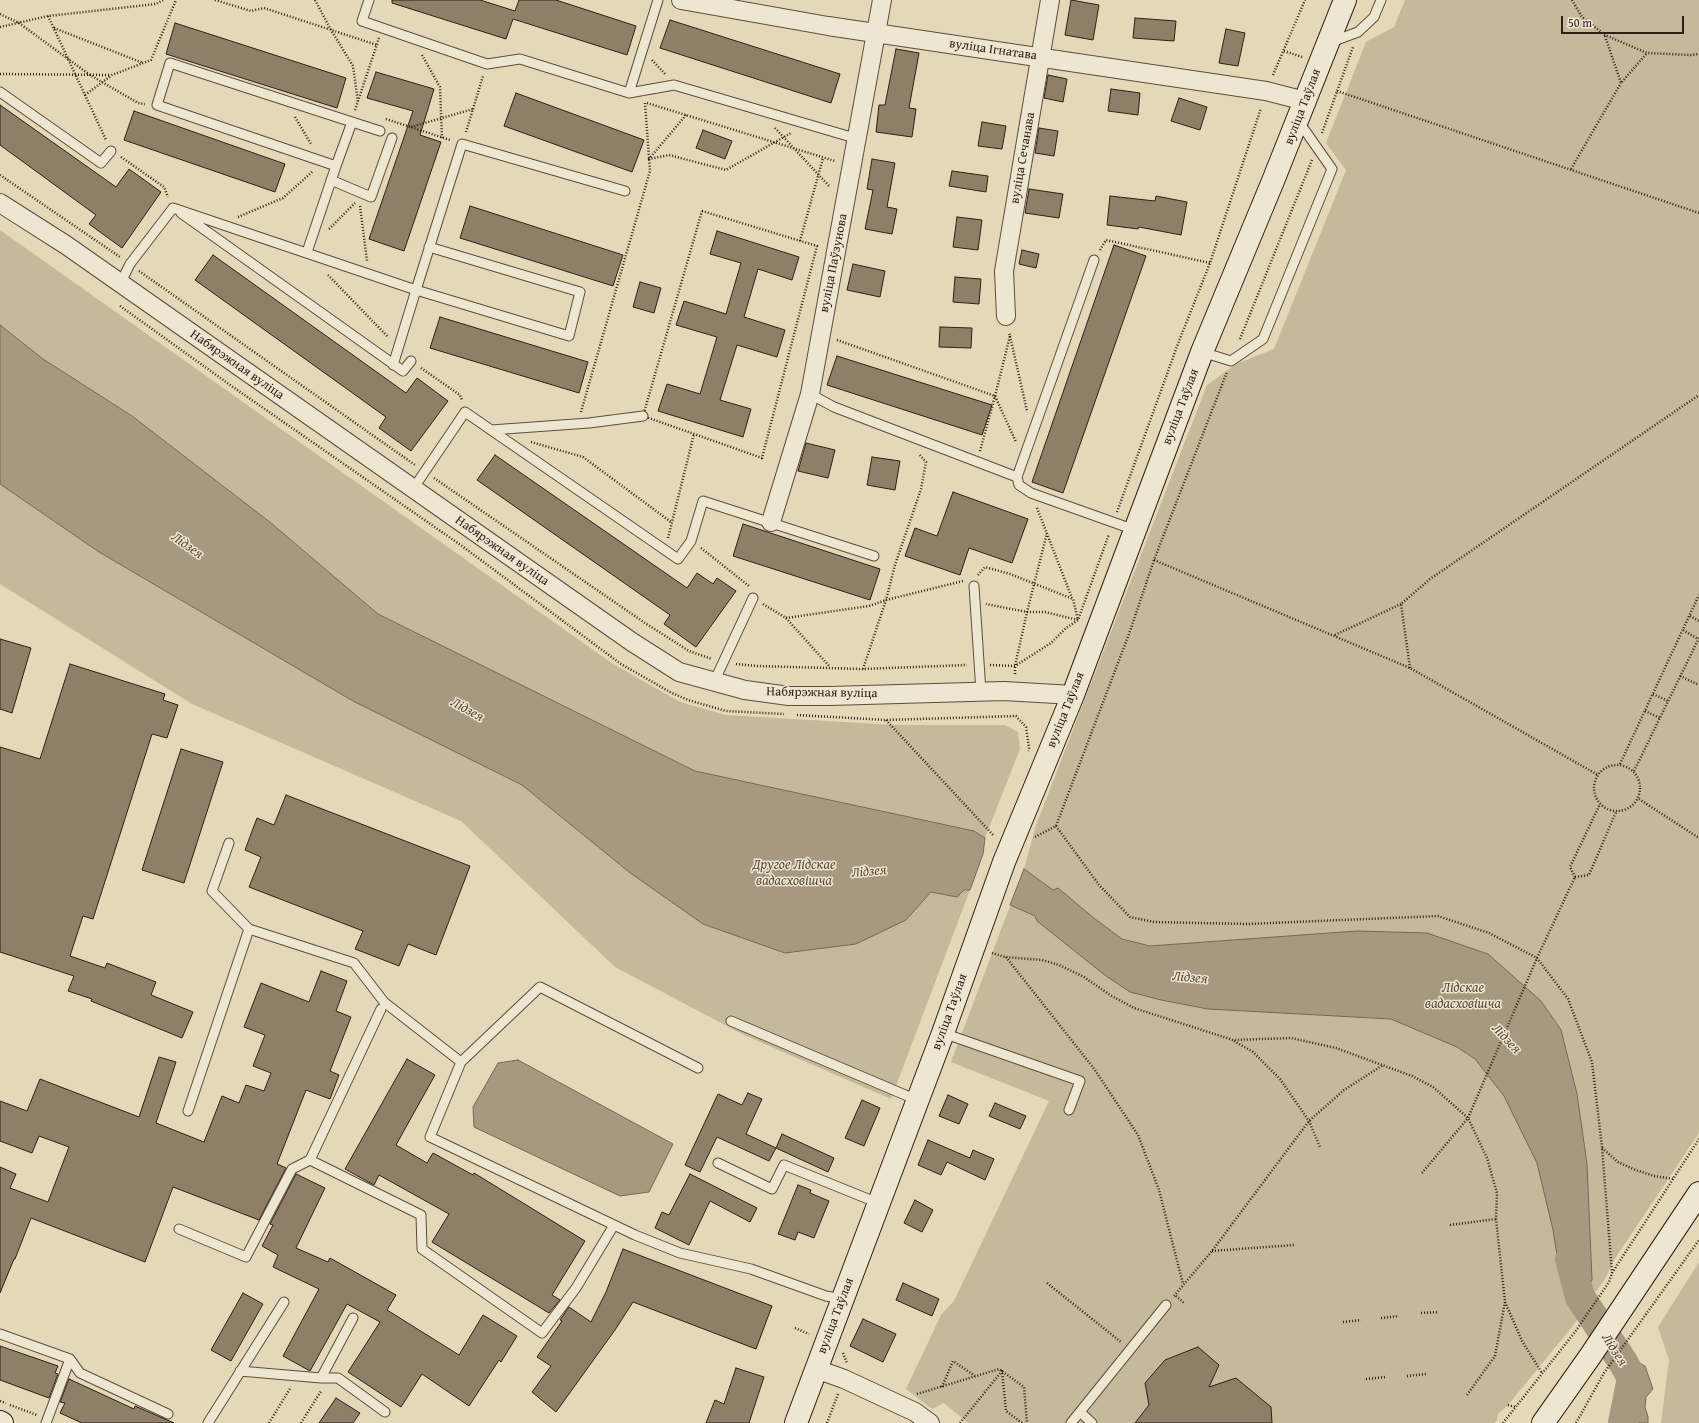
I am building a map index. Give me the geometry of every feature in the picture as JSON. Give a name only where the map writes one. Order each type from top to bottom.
[{"type":"main road","name":"вуліца Таўлая","points":[[796,1423],[943,1033],[991,899],[1000,853],[1073,695],[1202,352],[1345,0]]},
{"type":"main road","points":[[1543,1423],[1591,1355],[1699,1193]]},
{"type":"street","name":"вуліца Ігнатава","points":[[681,0],[828,26],[1266,91],[1301,111]]},
{"type":"street","name":"вуліца Паўзунова","points":[[771,522],[810,394],[858,139],[882,0]]},
{"type":"street","name":"вуліца Сечанава","points":[[1006,316],[1004,271],[1050,0]]},
{"type":"street","name":"Набярэжная вуліца","points":[[0,203],[66,245],[413,489],[679,672],[745,690],[790,696],[981,692],[1073,695]]},
{"type":"street","points":[[816,1368],[844,1378],[915,1412],[930,1423]]},
{"type":"lane","points":[[369,0],[362,21],[487,64],[520,59],[629,93],[674,85],[858,139]]},
{"type":"lane","points":[[629,93],[658,0]]},
{"type":"lane","points":[[1326,44],[1358,32],[1374,17],[1381,0]]},
{"type":"lane","points":[[336,166],[157,105],[170,63],[380,131]]},
{"type":"lane","points":[[0,92],[101,163],[111,151]]},
{"type":"lane","points":[[1202,352],[1231,361],[1263,339],[1332,169],[1316,148],[1301,111]]},
{"type":"lane","points":[[307,252],[352,122]]},
{"type":"lane","points":[[332,180],[371,197],[392,138]]},
{"type":"lane","points":[[393,365],[462,144],[625,191]]},
{"type":"lane","points":[[173,208],[416,290],[569,336],[580,292],[429,248]]},
{"type":"lane","points":[[120,284],[130,264],[173,208]]},
{"type":"lane","points":[[173,208],[403,372],[411,361]]},
{"type":"lane","points":[[1094,260],[1017,477],[1020,485],[1031,492],[1135,530]]},
{"type":"lane","points":[[810,394],[834,407],[1017,477]]},
{"type":"lane","points":[[413,489],[466,412],[678,559],[691,541],[703,501],[874,556]]},
{"type":"lane","points":[[491,430],[578,424],[643,416]]},
{"type":"lane","points":[[971,583],[975,601],[981,692]]},
{"type":"lane","points":[[714,682],[753,598]]},
{"type":"lane","points":[[229,843],[212,891],[249,929],[354,963],[384,1002],[461,1062]]},
{"type":"lane","points":[[188,1111],[249,929]]},
{"type":"lane","points":[[698,1068],[540,987],[461,1062],[430,1137],[614,1225],[680,1253],[751,1269],[826,1296],[843,1299]]},
{"type":"lane","points":[[179,1229],[246,1257],[292,1169],[310,1160],[381,1009]]},
{"type":"lane","points":[[731,1021],[917,1100]]},
{"type":"lane","points":[[943,1033],[1080,1082],[1069,1110]]},
{"type":"lane","points":[[310,1160],[421,1215],[422,1249],[542,1333],[576,1288],[614,1225]]},
{"type":"lane","points":[[718,1163],[772,1190],[784,1165],[878,1203]]},
{"type":"lane","points":[[208,1423],[284,1302]]},
{"type":"lane","points":[[1071,1423],[1166,1305]]},
{"type":"lane","points":[[325,1378],[353,1318]]},
{"type":"lane","points":[[0,1334],[70,1359],[80,1373],[168,1414]]},
{"type":"lane","points":[[46,1421],[70,1359]]},
{"type":"lane","points":[[240,1371],[338,1378],[385,1412]]},
{"type":"lane","points":[[1080,1412],[1092,1423]]},
{"type":"path","points":[[0,26],[48,16],[156,4],[163,0]]},
{"type":"path","points":[[85,95],[112,75],[151,60],[176,0]]},
{"type":"path","points":[[215,0],[251,10],[264,8],[376,45]]},
{"type":"path","points":[[315,0],[331,30],[354,66],[358,102]]},
{"type":"path","points":[[1179,341],[1210,263],[1238,172],[1266,91],[1305,0]]},
{"type":"path","points":[[1572,0],[1582,17],[1605,36],[1647,53],[1699,54]]},
{"type":"path","points":[[0,14],[19,23],[90,75],[138,103],[157,105]]},
{"type":"path","points":[[48,16],[111,151],[164,187],[173,208]]},
{"type":"path","points":[[54,28],[143,63]]},
{"type":"path","points":[[352,122],[382,28]]},
{"type":"path","points":[[1033,839],[1056,826],[1129,634],[1154,560],[1316,148],[1358,32]]},
{"type":"path","points":[[1605,36],[1621,82]]},
{"type":"path","points":[[412,38],[440,87],[442,138]]},
{"type":"path","points":[[643,49],[674,85]]},
{"type":"path","points":[[1571,169],[1621,82],[1647,53]]},
{"type":"path","points":[[383,118],[462,144],[487,64]]},
{"type":"path","points":[[0,74],[112,75]]},
{"type":"path","points":[[1337,92],[1699,213]]},
{"type":"path","points":[[629,93],[645,102],[823,158],[800,241]]},
{"type":"path","points":[[221,224],[283,198],[323,162],[283,99]]},
{"type":"path","points":[[578,424],[650,171],[645,102]]},
{"type":"path","points":[[356,109],[362,112]]},
{"type":"path","points":[[411,127],[473,109]]},
{"type":"path","points":[[759,110],[846,204]]},
{"type":"path","points":[[649,159],[686,115]]},
{"type":"path","points":[[649,159],[668,155],[726,170],[808,124]]},
{"type":"path","points":[[328,231],[359,199],[368,273]]},
{"type":"path","points":[[702,211],[817,246],[762,458],[643,416],[702,211]]},
{"type":"path","points":[[1094,260],[1106,240],[1210,263]]},
{"type":"path","points":[[307,252],[398,348]]},
{"type":"path","points":[[1006,316],[1032,434]]},
{"type":"path","points":[[821,335],[995,396],[1023,459]]},
{"type":"path","points":[[977,461],[1010,336]]},
{"type":"path","points":[[411,361],[460,395],[466,412]]},
{"type":"path","points":[[1334,636],[1401,604],[1430,579],[1699,395]]},
{"type":"path","points":[[900,432],[926,462],[922,489],[895,565],[886,600],[863,669],[979,665],[1016,666]]},
{"type":"path","points":[[665,550],[694,434]]},
{"type":"path","points":[[529,441],[583,457],[671,522]]},
{"type":"path","points":[[975,601],[1027,612],[1045,612],[1078,620],[1073,599],[1031,492]]},
{"type":"path","points":[[1016,679],[1016,666],[1027,612],[1047,533]]},
{"type":"path","points":[[691,541],[750,587],[753,598],[786,618],[831,668]]},
{"type":"path","points":[[1154,560],[1410,668],[1598,775]]},
{"type":"path","points":[[985,567],[1073,599]]},
{"type":"path","points":[[786,618],[869,606],[886,600],[971,583]]},
{"type":"path","points":[[1620,764],[1699,595]]},
{"type":"path","points":[[1401,604],[1410,668]]},
{"type":"path","points":[[1690,616],[1699,621]]},
{"type":"path","points":[[1634,771],[1699,638],[1682,630]]},
{"type":"path","points":[[1680,676],[1699,685]]},
{"type":"path","points":[[1653,694],[1668,701]]},
{"type":"path","points":[[1645,711],[1660,718]]},
{"type":"path","points":[[1016,716],[1026,727],[1029,748],[1026,755]]},
{"type":"path","points":[[886,720],[994,836],[1000,853]]},
{"type":"path","points":[[1620,764],[1634,771],[1641,784],[1638,799],[1629,808],[1616,812],[1600,804],[1594,790],[1598,775],[1607,766],[1620,764]]},
{"type":"path","points":[[1638,799],[1699,838]]},
{"type":"path","points":[[1575,877],[1570,867],[1600,804]]},
{"type":"path","points":[[1575,877],[1589,874],[1616,812]]},
{"type":"path","points":[[1056,826],[1099,885],[1130,917],[1154,922],[1247,924],[1438,916],[1488,933],[1537,958],[1568,1000],[1592,1062],[1602,1147],[1612,1274]]},
{"type":"path","points":[[994,836],[997,829]]},
{"type":"path","points":[[1422,1173],[1468,1118],[1537,958],[1575,877]]},
{"type":"path","points":[[985,951],[1005,957],[1042,960],[1059,965],[1084,977],[1110,995],[1134,1008],[1233,1040],[1253,1052],[1280,1080],[1309,1121],[1320,1147]]},
{"type":"path","points":[[1005,957],[1095,1070],[1138,1135],[1159,1190],[1183,1284]]},
{"type":"path","points":[[1233,1040],[1291,1038],[1336,1048],[1412,1076],[1433,1087],[1468,1118],[1488,1158],[1497,1194],[1496,1219],[1505,1302],[1495,1356],[1467,1395]]},
{"type":"path","points":[[1166,1305],[1212,1251],[1309,1121],[1344,1090],[1383,1065]]},
{"type":"path","points":[[1503,1423],[1575,1332],[1609,1282],[1612,1274],[1699,1140]]},
{"type":"path","points":[[1602,1147],[1618,1162],[1633,1169],[1654,1176],[1674,1179]]},
{"type":"path","points":[[1450,1225],[1496,1219]]},
{"type":"path","points":[[1576,1423],[1604,1374],[1699,1240]]},
{"type":"path","points":[[1212,1251],[1294,1245]]},
{"type":"path","points":[[1048,1283],[1130,1350]]},
{"type":"path","points":[[1174,1295],[1185,1304]]},
{"type":"path","points":[[1505,1302],[1522,1341],[1542,1373]]},
{"type":"path","points":[[1421,1313],[1439,1312]]},
{"type":"path","points":[[1381,1318],[1399,1316]]},
{"type":"path","points":[[1343,1322],[1361,1320]]},
{"type":"path","points":[[941,1387],[953,1361],[975,1376]]},
{"type":"path","points":[[894,1402],[999,1369],[1024,1387],[1027,1423]]},
{"type":"path","points":[[960,1423],[1002,1371]]},
{"type":"path","points":[[1002,1371],[1006,1411],[1022,1423]]},
{"type":"path","points":[[1407,1376],[1426,1374]]},
{"type":"path","points":[[269,1423],[297,1376]]},
{"type":"path","points":[[1366,1380],[1386,1377]]},
{"type":"path","points":[[301,1423],[325,1378]]},
{"type":"path","points":[[0,1401],[46,1421]]},
{"type":"path","points":[[1508,1405],[1515,1407]]},
{"type":"shaded area","points":[[1405,0],[1699,0],[1699,1133],[1614,1260],[1606,1277],[1572,1327],[1508,1405],[1498,1414],[1497,1420],[1494,1423],[968,1423],[944,1403],[932,1409],[906,1389],[941,1315],[954,1301],[1049,1101],[951,1062],[1024,869],[1036,825],[1207,385],[1236,364],[1274,349],[1346,170],[1326,143],[1366,42],[1394,27]]},
{"type":"shaded area","points":[[0,230],[613,664],[680,702],[726,715],[895,725],[1005,725],[1018,732],[1020,749],[985,838],[974,831],[695,771],[378,614],[271,523],[132,416],[43,359],[0,325]]},
{"type":"shaded area","points":[[0,484],[99,552],[353,701],[522,785],[629,872],[906,920],[931,892],[957,897],[964,890],[970,890],[891,1099],[744,1035],[615,967],[461,821],[192,704],[0,584]]},
{"type":"shaded area","points":[[1699,1262],[1699,1423],[1661,1423],[1669,1360],[1658,1327]]},
{"type":"water","name":"Другое Лідскае вадасховішча","points":[[0,325],[43,359],[132,416],[271,523],[378,614],[695,771],[974,831],[985,838],[983,854],[970,890],[964,890],[957,897],[931,892],[906,920],[856,944],[785,953],[703,924],[629,872],[522,785],[353,701],[99,552],[0,484]]},
{"type":"water","name":"Лідскае вадасховішча","points":[[1024,869],[1053,890],[1058,888],[1122,939],[1150,946],[1357,931],[1427,933],[1488,954],[1541,1001],[1561,1030],[1577,1094],[1587,1164],[1592,1280],[1580,1297],[1571,1308],[1560,1274],[1553,1230],[1537,1163],[1504,1096],[1475,1059],[1457,1047],[1391,1019],[1208,1009],[1161,1000],[1130,992],[1106,976],[1037,921],[1035,916],[1010,905]]},
{"type":"water","points":[[518,1060],[673,1144],[649,1192],[620,1196],[474,1127],[473,1107],[498,1063]]},
{"type":"water","points":[[1629,1354],[1632,1359],[1645,1366],[1653,1389],[1646,1397],[1645,1407],[1648,1423],[1609,1423],[1610,1419],[1620,1407],[1622,1394],[1618,1386],[1622,1379],[1616,1373]]},
{"type":"building","points":[[392,0],[480,0],[515,11],[519,0],[556,0],[636,26],[627,55],[513,19],[506,39],[392,3]]},
{"type":"building","points":[[1071,0],[1099,5],[1093,40],[1065,35]]},
{"type":"building","points":[[1135,18],[1176,21],[1174,41],[1133,38]]},
{"type":"building","points":[[670,20],[840,74],[831,103],[660,48]]},
{"type":"building","points":[[175,23],[346,78],[337,108],[166,54]]},
{"type":"building","points":[[1226,29],[1245,33],[1238,66],[1219,63]]},
{"type":"building","points":[[896,49],[919,53],[909,108],[916,109],[912,137],[876,132],[879,105],[885,105]]},
{"type":"building","points":[[376,72],[434,89],[420,135],[441,142],[404,251],[369,239],[413,111],[367,98]]},
{"type":"building","points":[[1048,75],[1067,79],[1063,102],[1044,98]]},
{"type":"building","points":[[1111,89],[1140,93],[1138,115],[1108,111]]},
{"type":"building","points":[[516,93],[644,140],[632,172],[504,126]]},
{"type":"building","points":[[1179,98],[1207,107],[1200,130],[1171,121]]},
{"type":"building","points":[[0,105],[116,187],[129,169],[161,192],[122,248],[89,224],[96,215],[0,145]]},
{"type":"building","points":[[134,111],[285,164],[275,192],[124,140]]},
{"type":"building","points":[[982,122],[1006,126],[1002,149],[978,146]]},
{"type":"building","points":[[1039,128],[1058,131],[1054,156],[1035,153]]},
{"type":"building","points":[[703,130],[732,141],[725,159],[696,148]]},
{"type":"building","points":[[872,159],[895,163],[887,207],[897,209],[892,234],[865,229],[873,190],[867,189]]},
{"type":"building","points":[[952,171],[988,176],[986,192],[949,186]]},
{"type":"building","points":[[1029,189],[1063,194],[1059,218],[1025,213]]},
{"type":"building","points":[[1110,196],[1155,201],[1156,196],[1187,202],[1181,235],[1139,227],[1138,229],[1107,225]]},
{"type":"building","points":[[470,206],[623,255],[613,286],[460,238]]},
{"type":"building","points":[[957,217],[982,220],[978,250],[953,247]]},
{"type":"building","points":[[717,231],[799,257],[792,280],[758,269],[744,317],[785,330],[777,357],[737,345],[720,400],[751,409],[743,437],[658,411],[667,384],[700,394],[717,337],[676,325],[684,301],[726,314],[741,263],[710,254]]},
{"type":"building","points":[[1114,245],[1146,256],[1063,493],[1032,482]]},
{"type":"building","points":[[1022,250],[1039,254],[1036,268],[1019,264]]},
{"type":"building","points":[[213,255],[406,393],[417,378],[448,401],[411,451],[379,428],[386,417],[195,280]]},
{"type":"building","points":[[853,264],[885,271],[880,297],[847,290]]},
{"type":"building","points":[[955,277],[981,279],[979,304],[953,302]]},
{"type":"building","points":[[640,282],[661,288],[654,313],[633,307]]},
{"type":"building","points":[[440,317],[588,362],[579,393],[430,348]]},
{"type":"building","points":[[940,327],[972,328],[971,348],[939,347]]},
{"type":"building","points":[[837,356],[992,405],[982,435],[827,385]]},
{"type":"building","points":[[806,443],[835,450],[828,478],[798,471]]},
{"type":"building","points":[[495,455],[687,588],[697,573],[713,584],[717,578],[736,591],[696,647],[664,624],[670,615],[477,480]]},
{"type":"building","points":[[872,457],[900,461],[895,490],[867,485]]},
{"type":"building","points":[[953,492],[1028,519],[1012,563],[969,548],[960,575],[905,556],[915,528],[937,536]]},
{"type":"building","points":[[743,524],[880,569],[870,600],[733,556]]},
{"type":"building","points":[[0,639],[31,648],[12,713],[0,709]]},
{"type":"building","points":[[70,664],[165,694],[163,700],[178,705],[167,738],[152,734],[93,919],[83,916],[70,956],[105,968],[107,963],[156,982],[151,995],[193,1012],[182,1038],[91,1001],[92,999],[68,991],[74,976],[0,952],[0,747],[40,759]]},
{"type":"building","points":[[181,749],[223,762],[184,883],[142,870]]},
{"type":"building","points":[[286,795],[470,866],[436,955],[408,944],[399,966],[355,949],[363,931],[249,887],[261,857],[245,850],[257,818],[274,825]]},
{"type":"building","points":[[321,971],[347,981],[336,1011],[351,1017],[330,1071],[339,1075],[330,1099],[306,1090],[277,1164],[286,1168],[259,1220],[173,1187],[145,1262],[31,1218],[0,1293],[0,1167],[16,1174],[10,1188],[48,1202],[69,1147],[39,1136],[32,1153],[0,1141],[0,1101],[27,1111],[40,1079],[139,1117],[159,1057],[176,1062],[156,1123],[204,1142],[222,1096],[239,1103],[246,1085],[264,1091],[271,1073],[253,1066],[265,1035],[244,1027],[261,983],[309,1002]]},
{"type":"building","points":[[407,1059],[435,1075],[396,1145],[427,1163],[433,1153],[473,1175],[474,1173],[585,1241],[552,1295],[560,1300],[549,1313],[432,1242],[449,1214],[379,1175],[374,1185],[345,1169]]},
{"type":"building","points":[[748,1093],[762,1099],[746,1134],[776,1148],[769,1161],[717,1137],[700,1172],[685,1165],[718,1094],[742,1105]]},
{"type":"building","points":[[948,1095],[968,1104],[959,1124],[939,1116]]},
{"type":"building","points":[[862,1100],[880,1108],[864,1146],[845,1138]]},
{"type":"building","points":[[995,1103],[1026,1116],[1020,1129],[989,1116]]},
{"type":"building","points":[[782,1134],[834,1158],[828,1172],[776,1148]]},
{"type":"building","points":[[928,1140],[970,1158],[973,1150],[994,1159],[985,1180],[947,1162],[941,1175],[918,1165]]},
{"type":"building","points":[[296,1174],[325,1188],[296,1248],[328,1262],[330,1258],[396,1295],[387,1310],[459,1355],[483,1315],[517,1336],[501,1362],[499,1360],[469,1406],[422,1374],[401,1407],[348,1372],[380,1322],[347,1304],[310,1371],[283,1356],[319,1289],[273,1267],[278,1255],[262,1246],[273,1225],[270,1224]]},
{"type":"building","points":[[690,1174],[757,1208],[750,1222],[710,1201],[689,1245],[655,1228],[662,1212],[669,1215]]},
{"type":"building","points":[[798,1185],[811,1190],[810,1193],[829,1201],[814,1238],[798,1232],[795,1240],[778,1234]]},
{"type":"building","points":[[915,1200],[933,1210],[922,1232],[904,1223]]},
{"type":"building","points":[[623,1249],[772,1306],[756,1349],[633,1302],[615,1330],[556,1412],[532,1392],[551,1366],[537,1357],[562,1321],[560,1320],[569,1307],[591,1322],[606,1292]]},
{"type":"building","points":[[903,1283],[939,1299],[932,1316],[896,1300]]},
{"type":"building","points":[[243,1293],[263,1304],[231,1361],[211,1350]]},
{"type":"building","points":[[863,1319],[896,1334],[883,1362],[850,1346]]},
{"type":"building","points":[[0,1346],[58,1366],[55,1373],[58,1374],[49,1398],[0,1380]]},
{"type":"building","points":[[1198,1347],[1219,1365],[1209,1387],[1236,1378],[1271,1407],[1272,1423],[1135,1423],[1149,1405],[1145,1383],[1165,1360]]},
{"type":"building","points":[[736,1368],[764,1377],[749,1423],[706,1423],[715,1400],[724,1404]]},
{"type":"building","points":[[69,1379],[134,1409],[135,1406],[174,1423],[82,1423],[60,1413],[65,1403],[60,1402]]},
{"type":"building","points":[[336,1398],[360,1413],[353,1423],[319,1423]]},
{"type":"waterway","name":"Лідзея","points":[[1570,1259],[1580,1297],[1632,1378],[1623,1423]]}]
